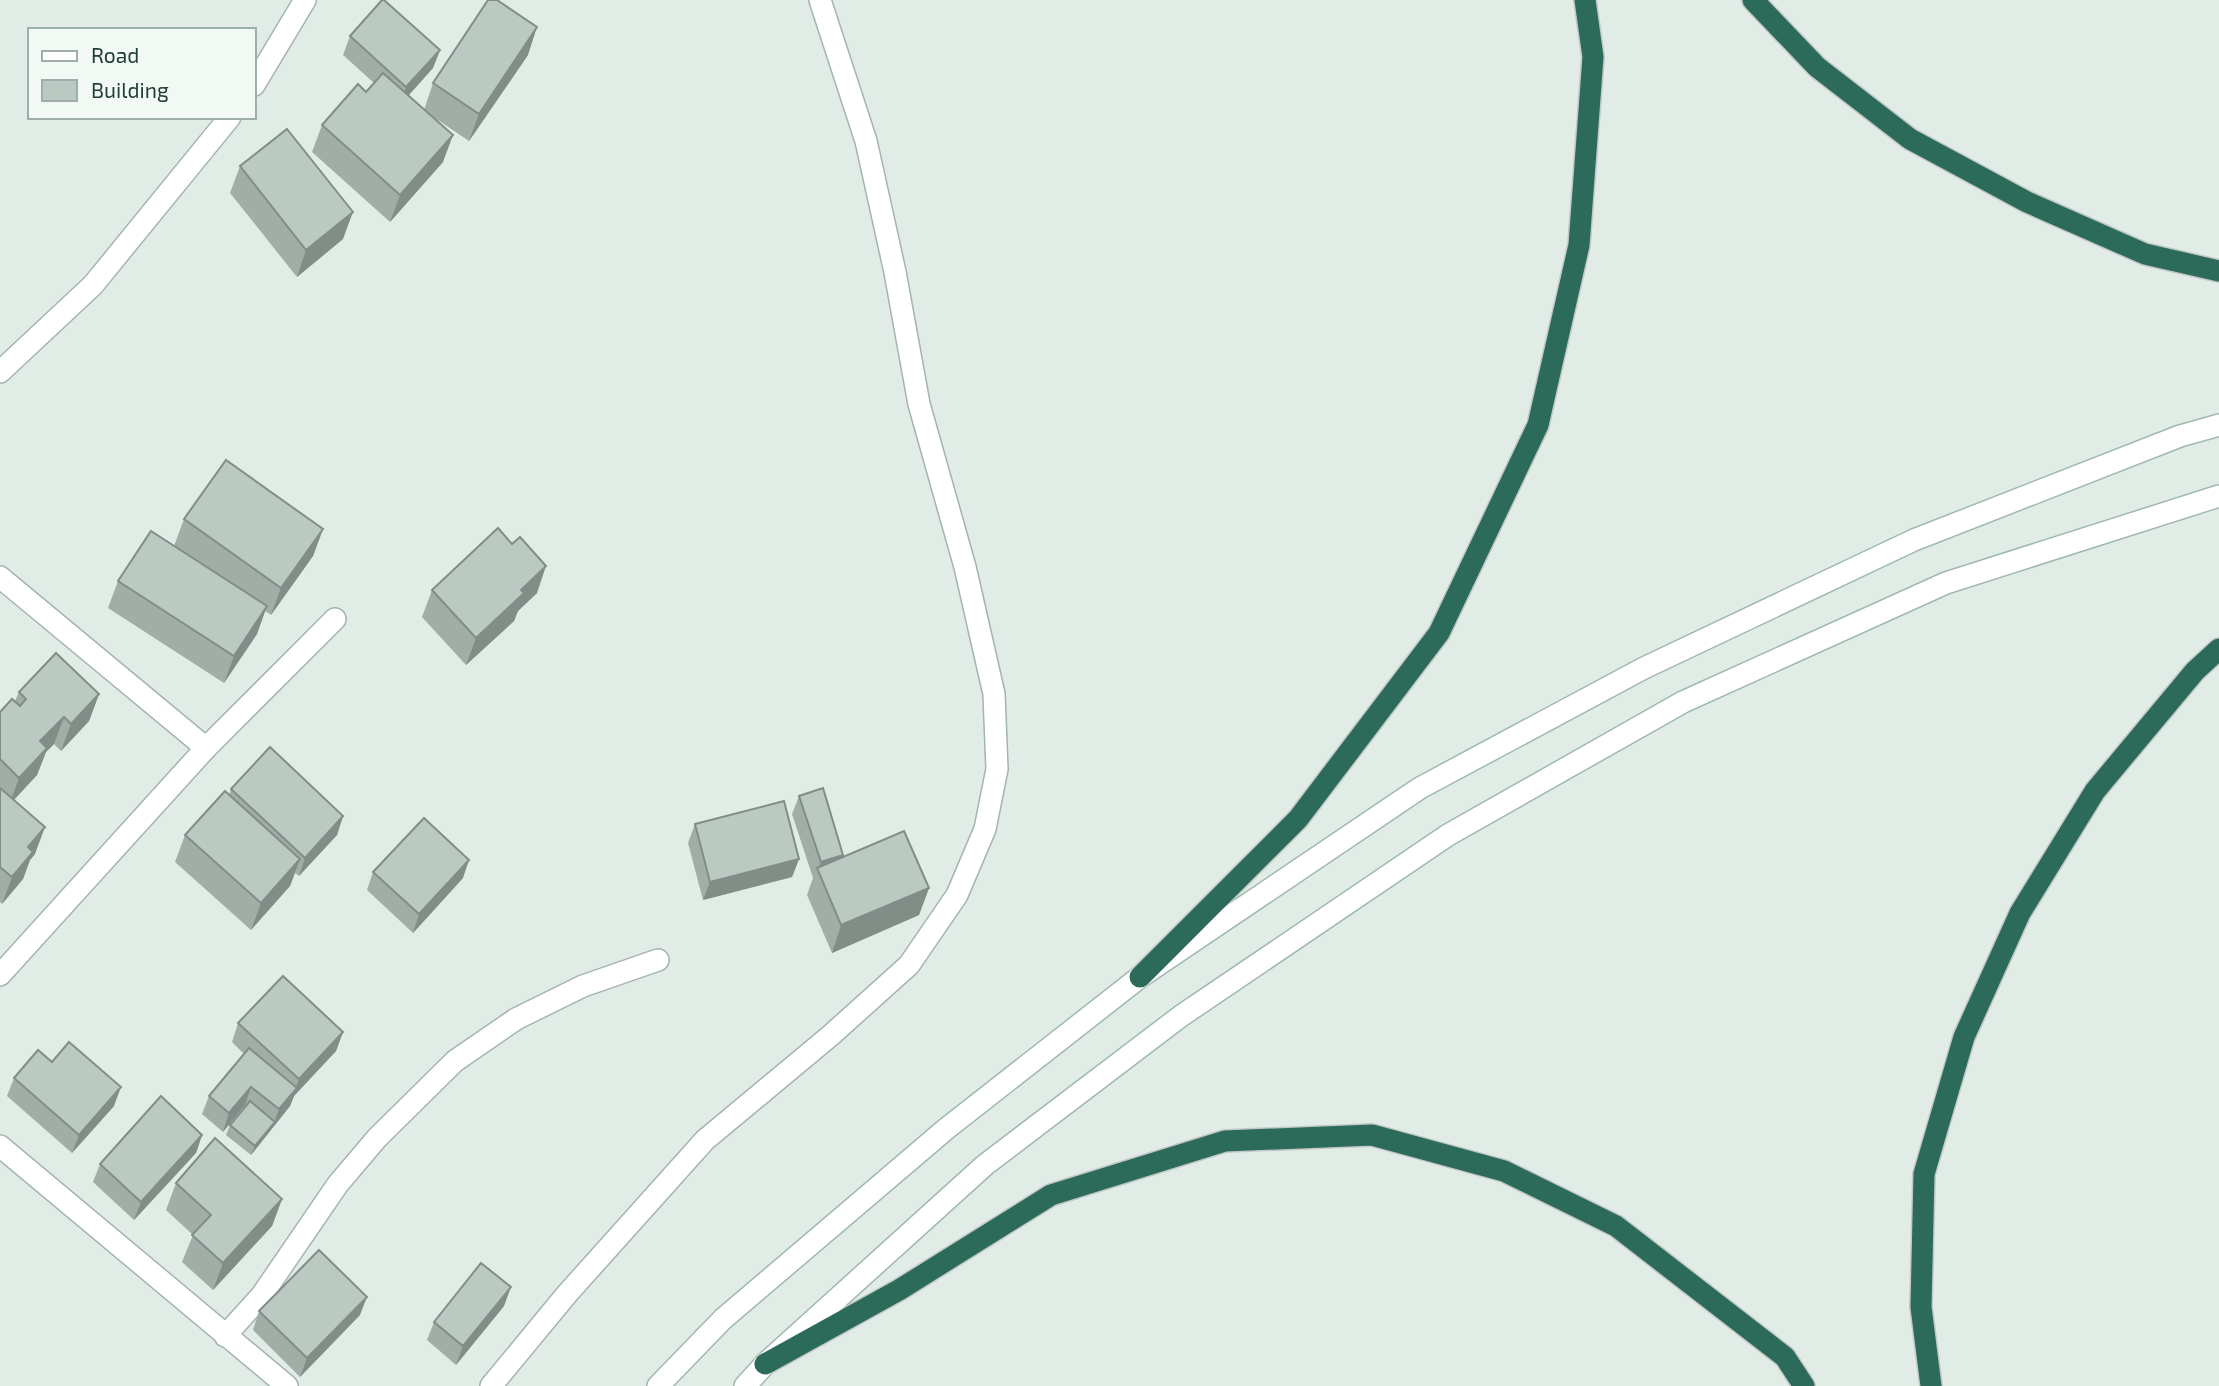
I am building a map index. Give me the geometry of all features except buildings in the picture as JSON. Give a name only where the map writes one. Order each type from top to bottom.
[{"type":"highway","points":[[1140,976],[1298,819],[1439,633],[1538,425],[1579,245],[1593,57],[1585,0]]},
{"type":"highway","points":[[1753,0],[1816,68],[1910,139],[2027,202],[2133,249],[2219,271]]},
{"type":"highway","points":[[1931,1386],[1921,1307],[1924,1174],[1964,1037],[2021,913],[2095,791],[2195,671],[2219,649]]},
{"type":"highway","points":[[765,1364],[899,1290],[1051,1195],[1225,1141],[1372,1135],[1504,1171],[1616,1226],[1784,1357],[1804,1386]]},
{"type":"street","points":[[256,82],[305,0]]},
{"type":"street","points":[[491,1386],[567,1294],[705,1140],[830,1036],[909,965],[957,895],[985,829],[997,769],[994,694],[965,567],[919,404],[895,272],[866,141],[820,0]]},
{"type":"street","points":[[0,372],[93,285],[228,119]]},
{"type":"street","points":[[658,1386],[723,1319],[946,1129],[1140,976],[1420,788],[1644,668],[1914,540],[2180,436],[2219,425]]},
{"type":"street","points":[[745,1386],[765,1364],[985,1165],[1181,1016],[1448,835],[1683,702],[1945,583],[2219,496]]},
{"type":"street","points":[[0,576],[206,748]]},
{"type":"street","points":[[0,975],[206,748],[335,618]]},
{"type":"street","points":[[225,1336],[262,1295],[338,1184],[377,1138],[456,1061],[516,1019],[583,986],[658,960]]},
{"type":"street","points":[[0,1146],[287,1386]]}]
